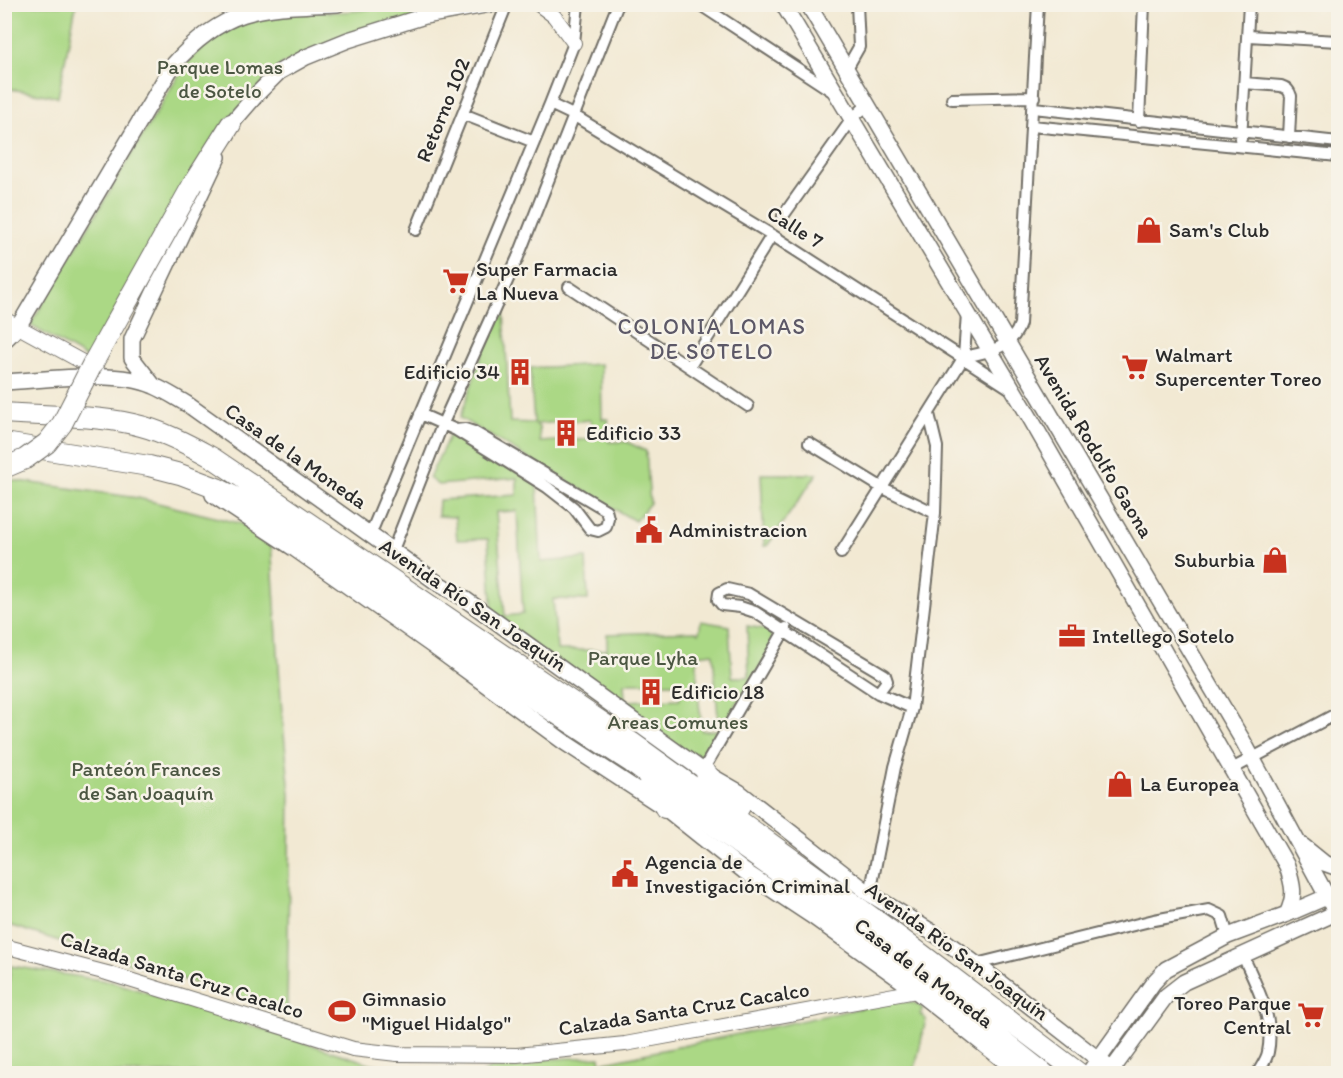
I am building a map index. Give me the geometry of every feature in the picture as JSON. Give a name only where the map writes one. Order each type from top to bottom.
[{"type":"highway","points":[[4,468],[25,459],[47,443],[62,424],[93,363],[193,183],[231,124]]},
{"type":"highway","name":"Avenida Río San Joaquín","points":[[4,413],[99,419],[134,424],[195,448],[539,678],[668,768],[895,934],[1080,1074]]},
{"type":"highway","name":"Avenida Río San Joaquín","points":[[4,443],[112,459],[180,474],[235,497],[313,546],[423,620],[528,695],[632,763],[737,843],[885,948],[1045,1074]]},
{"type":"highway","points":[[632,763],[640,776],[657,789],[664,808]]},
{"type":"highway","points":[[704,772],[752,818],[767,842]]},
{"type":"main road","points":[[4,341],[18,327],[173,65],[187,49],[204,34],[229,19],[249,12],[298,4],[338,4]]},
{"type":"main road","points":[[153,385],[132,358],[132,339],[208,180],[231,124],[257,94],[279,72],[306,57],[348,40],[425,16],[491,4]]},
{"type":"main road","name":"Avenida Rodolfo Gaona","points":[[783,4],[1014,391],[1287,866],[1294,887],[1293,903],[1287,914]]},
{"type":"main road","name":"Avenida Rodolfo Gaona","points":[[808,4],[1252,758],[1297,842],[1333,895],[1337,913]]},
{"type":"main road","name":"Casa de la Moneda","points":[[4,382],[111,378],[153,385],[187,404],[439,584],[462,597],[704,772],[739,792],[870,894],[938,936],[976,964],[1099,1058],[1113,1072]]},
{"type":"main road","name":"Casa de la Moneda","points":[[180,474],[295,549],[564,742],[664,808],[744,871],[813,916],[916,991],[1021,1074]]},
{"type":"main road","points":[[1118,572],[1137,561]]},
{"type":"main road","points":[[1297,842],[1324,863],[1338,868]]},
{"type":"main road","points":[[1088,1074],[1153,983],[1166,969],[1228,936],[1333,895]]},
{"type":"main road","points":[[1113,1072],[1166,996],[1184,982],[1337,913]]},
{"type":"street","name":"Retorno 102","points":[[416,230],[507,4]]},
{"type":"street","points":[[538,4],[554,16],[574,43]]},
{"type":"street","points":[[370,535],[469,302],[574,43],[578,4]]},
{"type":"street","points":[[393,550],[442,423],[518,257],[618,4]]},
{"type":"street","points":[[699,4],[837,94]]},
{"type":"street","points":[[846,70],[859,47],[857,4]]},
{"type":"street","points":[[964,357],[1009,343],[1017,335],[1020,324],[1038,4]]},
{"type":"street","points":[[1138,121],[1144,4]]},
{"type":"street","points":[[1240,147],[1249,4]]},
{"type":"street","points":[[1248,36],[1338,41]]},
{"type":"street","points":[[1244,83],[1281,86],[1290,91],[1289,137]]},
{"type":"street","points":[[952,99],[1034,102],[1138,121],[1338,142]]},
{"type":"street","name":"Calle 7","points":[[550,104],[573,115],[772,235],[1014,391]]},
{"type":"street","points":[[783,216],[852,120],[867,105]]},
{"type":"street","points":[[463,114],[534,142]]},
{"type":"street","points":[[1032,126],[1338,156]]},
{"type":"street","points":[[690,366],[772,235]]},
{"type":"street","points":[[569,287],[748,406]]},
{"type":"street","points":[[841,553],[964,357],[967,313]]},
{"type":"street","points":[[4,318],[111,378]]},
{"type":"street","points":[[420,414],[456,430],[547,487],[574,508],[590,529],[598,531],[606,527],[608,518],[606,510],[474,432],[465,429],[456,430]]},
{"type":"street","points":[[870,894],[895,767],[912,708],[935,513],[937,447],[929,414]]},
{"type":"street","points":[[809,443],[881,487],[935,513]]},
{"type":"street","points":[[878,693],[887,681],[885,675],[749,594],[727,589],[719,593],[718,600],[722,605],[755,612],[878,693],[912,708]]},
{"type":"street","points":[[704,772],[791,620]]},
{"type":"street","points":[[1230,770],[1338,713]]},
{"type":"street","points":[[976,964],[1154,920],[1209,910],[1222,916],[1228,936]]},
{"type":"street","name":"Calzada Santa Cruz Cacalco","points":[[4,946],[107,973],[353,1049],[397,1054],[517,1055],[625,1044],[916,991]]},
{"type":"street","points":[[1243,956],[1261,995],[1268,1022],[1268,1053],[1257,1074]]},
{"type":"green space","points":[[4,5],[76,5],[58,97],[5,88]]},
{"type":"green space","name":"Parque Lomas de Sotelo","points":[[381,5],[457,5],[282,64],[222,126],[88,359],[30,325],[181,71],[214,34],[227,25],[259,15],[294,12],[349,12]]},
{"type":"green space","points":[[503,294],[510,422],[534,423],[530,368],[601,364],[602,419],[608,419],[609,442],[627,442],[646,451],[650,503],[635,521],[460,418]],"holes":[[[591,420],[592,439],[540,442],[539,427],[535,424]]]},
{"type":"green space","points":[[452,430],[537,485],[541,562],[586,558],[588,600],[553,599],[557,650],[607,650],[607,634],[696,631],[699,633],[701,621],[729,626],[732,677],[749,677],[747,626],[770,630],[774,645],[699,764],[493,616],[488,539],[457,540],[455,517],[438,516],[439,500],[517,495],[517,478],[438,485],[429,478]],"holes":[[[517,511],[523,614],[505,616],[496,512]],[[713,653],[719,730],[702,731],[697,683],[697,655]],[[624,683],[677,683],[680,699],[625,701]]]},
{"type":"green space","points":[[761,474],[817,474],[767,546],[764,546]]},
{"type":"green space","name":"Panteón Frances de San Joaquín","points":[[12,480],[138,498],[242,524],[271,542],[282,714],[290,794],[287,1012],[5,924],[4,483]]},
{"type":"green space","points":[[11,966],[113,982],[372,1064],[425,1073],[5,1073],[4,1011]]},
{"type":"green space","points":[[890,1002],[912,1002],[923,1009],[920,1014],[926,1019],[914,1073],[482,1074],[499,1061],[600,1057],[601,1063]]},
{"type":"place","name":"Sam's Club","points":[[1149,230]]},
{"type":"place","name":"Super Farmacia La Nueva","points":[[456,281]]},
{"type":"place","name":"Walmart Supercenter Toreo","points":[[1135,367]]},
{"type":"place","name":"Edificio 34","points":[[520,372]]},
{"type":"place","name":"Edificio 33","points":[[566,433]]},
{"type":"place","name":"Administracion","points":[[649,530]]},
{"type":"place","name":"Suburbia","points":[[1275,560]]},
{"type":"place","name":"Intellego Sotelo","points":[[1072,636]]},
{"type":"place","name":"Edificio 18","points":[[651,692]]},
{"type":"place","name":"La Europea","points":[[1120,784]]},
{"type":"place","name":"Agencia de Investigación Criminal","points":[[625,874]]},
{"type":"place","name":"Gimnasio \"Miguel Hidalgo\"","points":[[342,1011]]},
{"type":"place","name":"Toreo Parque Central","points":[[1311,1015]]},
{"type":"district","name":"COLONIA LOMAS DE SOTELO","points":[[712,338]]},
{"type":"park label","name":"Parque Lyha","points":[[643,658]]},
{"type":"park label","name":"Areas Comunes","points":[[678,722]]}]
